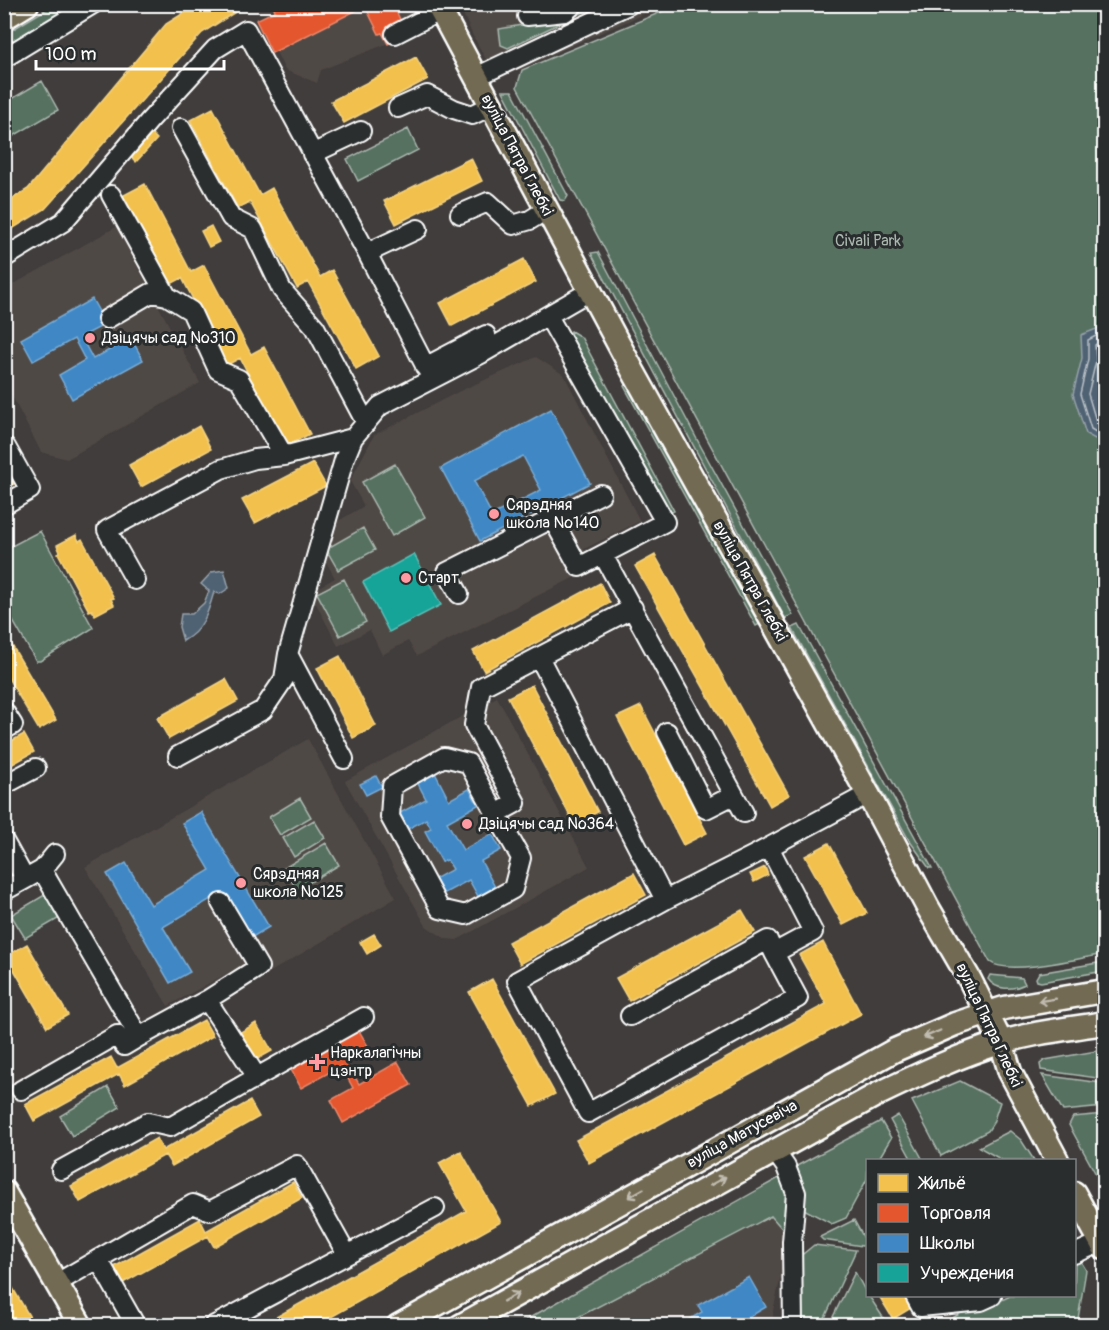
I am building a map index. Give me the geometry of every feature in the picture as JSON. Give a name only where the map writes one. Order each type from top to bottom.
[{"type":"main road","points":[[4,18],[27,4]]},
{"type":"main road","name":"вуліца Пятра Глебкі","points":[[439,8],[590,291],[987,1013],[1001,1042],[1010,1072],[1056,1159]]},
{"type":"main road","name":"вуліца Матусевіча","points":[[398,1326],[895,1050],[987,1013],[1036,1001],[1104,991]]},
{"type":"main road","name":"вуліца Матусевіча","points":[[460,1326],[876,1095],[925,1072],[1001,1042],[1044,1032],[1104,1023]]},
{"type":"main road","points":[[687,1164],[686,1184],[693,1196]]},
{"type":"main road","points":[[4,1192],[81,1326]]},
{"type":"main road","points":[[1076,1196],[1103,1244]]},
{"type":"lane","points":[[4,58],[93,4]]},
{"type":"lane","points":[[527,16],[565,12],[574,4]]},
{"type":"lane","points":[[476,78],[628,5]]},
{"type":"lane","points":[[395,34],[439,8]]},
{"type":"lane","points":[[4,258],[63,222],[150,120],[215,49],[246,30],[429,373]]},
{"type":"lane","points":[[398,108],[427,95],[454,109],[472,114],[491,106]]},
{"type":"lane","points":[[181,128],[231,218],[253,229],[282,290],[315,327],[366,423]]},
{"type":"lane","points":[[312,154],[361,131]]},
{"type":"lane","points":[[111,195],[167,296]]},
{"type":"lane","points":[[460,214],[488,202],[513,225],[530,220],[546,210]]},
{"type":"lane","points":[[367,253],[418,229]]},
{"type":"lane","points":[[429,373],[481,354],[590,291]]},
{"type":"lane","points":[[107,319],[152,293],[167,296],[191,311],[218,370],[239,379],[284,456]]},
{"type":"lane","points":[[548,316],[665,522],[579,567],[552,518]]},
{"type":"lane","points":[[178,756],[262,710],[284,679],[288,654],[344,460],[353,438],[380,406],[486,335]]},
{"type":"lane","points":[[135,580],[107,530],[221,469],[255,459],[284,456],[353,438]]},
{"type":"lane","points":[[4,505],[30,490],[6,447]]},
{"type":"lane","points":[[459,594],[447,572],[601,494]]},
{"type":"lane","points":[[603,555],[744,813]]},
{"type":"lane","points":[[496,814],[516,803],[474,725],[481,687],[633,608]]},
{"type":"lane","points":[[288,654],[344,759]]},
{"type":"lane","points":[[539,657],[665,900]]},
{"type":"lane","points":[[4,711],[13,726],[4,730]]},
{"type":"lane","points":[[667,732],[706,809],[734,795]]},
{"type":"lane","points":[[683,765],[709,750]]},
{"type":"lane","points":[[444,757],[468,763],[496,814],[521,858],[513,889],[466,915],[440,909],[390,817],[392,786],[444,757]]},
{"type":"lane","points":[[4,785],[36,768]]},
{"type":"lane","points":[[630,1016],[768,940],[798,998],[588,1113],[517,981],[665,900],[868,794]]},
{"type":"lane","points":[[4,841],[25,879]]},
{"type":"lane","points":[[769,847],[813,932],[774,953]]},
{"type":"lane","points":[[4,891],[42,870],[55,854]]},
{"type":"lane","points":[[42,870],[139,1037]]},
{"type":"lane","points":[[21,1090],[117,1035],[124,1046],[207,1000],[259,967],[221,903]]},
{"type":"lane","points":[[207,1000],[257,1077]]},
{"type":"lane","points":[[61,1170],[148,1122],[170,1127],[364,1017]]},
{"type":"lane","points":[[774,1150],[786,1167],[796,1193],[792,1242],[793,1326]]},
{"type":"lane","points":[[57,1283],[193,1204],[210,1211],[297,1165],[347,1255]]},
{"type":"lane","points":[[213,1326],[435,1208]]},
{"type":"lane","points":[[1076,1253],[1103,1244]]},
{"type":"lane","points":[[98,1259],[136,1326]]},
{"type":"lane","points":[[916,1297],[921,1307],[981,1301],[990,1297]]},
{"type":"shaded area","points":[[273,4],[417,5],[425,18],[414,33],[321,70],[317,83],[285,70],[276,52],[272,53],[256,20],[275,11]]},
{"type":"shaded area","points":[[459,5],[664,5],[497,79]]},
{"type":"shaded area","name":"Дзіцячы сад №310","points":[[116,227],[200,383],[67,459],[41,452],[5,383],[5,289]]},
{"type":"shaded area","name":"Сярэдняя школа №140","points":[[536,357],[564,375],[640,521],[584,549],[593,568],[417,656],[408,641],[382,655],[370,630],[338,646],[310,592],[335,578],[323,556],[333,524],[364,506],[350,481],[374,435],[460,391]]},
{"type":"shaded area","name":"Дзіцячы сад №364","points":[[497,697],[589,867],[457,940],[446,939],[426,926],[345,781]]},
{"type":"shaded area","name":"Сярэдняя школа №125","points":[[308,739],[396,898],[243,988],[233,970],[168,1006],[85,867]]},
{"type":"shaded area","points":[[771,1216],[784,1231],[785,1259],[773,1311],[774,1325],[562,1326]]},
{"type":"green space","points":[[53,5],[82,5],[5,50],[5,34]]},
{"type":"green space","points":[[579,5],[592,5],[590,9],[508,48],[501,45],[499,29],[571,16]]},
{"type":"green space","name":"Civali Park","points":[[678,5],[1104,5],[1104,954],[1028,967],[999,966],[990,962],[517,87],[522,70]]},
{"type":"green space","points":[[42,81],[58,110],[5,141],[5,103]]},
{"type":"green space","points":[[503,91],[512,91],[568,196],[565,201],[560,200]]},
{"type":"green space","points":[[408,129],[418,150],[358,181],[347,159]]},
{"type":"green space","points":[[598,252],[793,615],[785,618],[591,253]]},
{"type":"green space","points":[[571,331],[581,337],[674,511],[667,514],[569,334]]},
{"type":"green space","points":[[632,382],[764,622],[756,626],[624,386]]},
{"type":"green space","points":[[395,464],[425,517],[392,536],[362,482]]},
{"type":"green space","points":[[363,528],[375,550],[338,570],[326,549]]},
{"type":"green space","points":[[40,531],[93,628],[40,661],[36,661],[5,607],[4,550]]},
{"type":"green space","points":[[344,579],[366,622],[340,636],[317,593]]},
{"type":"green space","points":[[799,625],[932,868],[929,868],[909,840],[792,628]]},
{"type":"green space","points":[[300,798],[311,817],[280,835],[269,817]]},
{"type":"green space","points":[[314,820],[325,838],[294,857],[283,838]]},
{"type":"green space","points":[[326,843],[339,865],[297,890],[284,868]]},
{"type":"green space","points":[[48,893],[63,916],[25,938],[11,915]]},
{"type":"green space","points":[[1104,962],[1104,971],[1041,982],[1036,978],[1039,973]]},
{"type":"green space","points":[[990,975],[1022,978],[1025,984],[1010,988],[995,986],[988,979]]},
{"type":"green space","points":[[1096,1051],[1104,1065],[1104,1079],[1041,1070],[1040,1064],[1045,1060]]},
{"type":"green space","points":[[1042,1075],[1101,1083],[1104,1085],[1104,1107],[1063,1111]]},
{"type":"green space","points":[[960,1081],[1000,1102],[988,1131],[941,1156],[912,1101]]},
{"type":"green space","points":[[108,1087],[120,1107],[72,1136],[60,1116]]},
{"type":"green space","points":[[1104,1114],[1104,1189],[1069,1125],[1073,1117]]},
{"type":"green space","points":[[898,1115],[922,1159],[911,1159],[890,1120]]},
{"type":"green space","points":[[881,1121],[891,1138],[879,1159],[866,1159],[866,1181],[846,1218],[832,1224],[798,1206],[791,1169]]},
{"type":"green space","points":[[1010,1131],[1021,1140],[1033,1159],[1000,1159],[979,1147]]},
{"type":"green space","points":[[779,1178],[787,1188],[790,1200],[788,1227],[784,1231],[771,1216],[563,1325],[515,1326]]},
{"type":"green space","points":[[854,1220],[866,1244],[862,1246],[823,1240],[820,1237]]},
{"type":"green space","points":[[814,1245],[856,1250],[824,1320],[826,1325],[798,1325],[798,1258]]},
{"type":"green space","points":[[1080,1260],[1086,1270],[1077,1325],[939,1326],[966,1310],[977,1312],[1008,1297],[1076,1297],[1076,1262]]},
{"type":"green space","points":[[855,1272],[866,1292],[866,1297],[870,1297],[888,1325],[831,1325]]},
{"type":"water","points":[[1104,326],[1104,435],[1095,439],[1086,434],[1073,394],[1082,358],[1081,335]]},
{"type":"water","points":[[224,570],[229,588],[220,594],[214,592],[207,614],[200,626],[183,641],[179,627],[181,614],[192,614],[204,603],[209,591],[201,584],[212,572]]},
{"type":"building: Жильё","points":[[198,4],[248,4],[202,33],[45,209],[4,234],[4,204],[28,189],[166,24]]},
{"type":"building: Жильё","points":[[416,57],[428,79],[344,123],[331,101]]},
{"type":"building: Жильё","points":[[213,108],[260,195],[272,188],[320,277],[332,270],[379,356],[356,369],[308,282],[297,288],[250,202],[238,208],[190,120]]},
{"type":"building: Жильё","points":[[147,129],[157,139],[136,162],[126,152]]},
{"type":"building: Жильё","points":[[471,158],[482,181],[396,224],[384,201]]},
{"type":"building: Жильё","points":[[145,184],[191,272],[204,265],[251,354],[264,347],[310,434],[286,446],[240,358],[227,365],[182,278],[169,285],[122,196]]},
{"type":"building: Жильё","points":[[211,226],[219,242],[209,247],[201,231]]},
{"type":"building: Жильё","points":[[524,259],[536,282],[452,326],[440,303]]},
{"type":"building: Жильё","points":[[199,426],[211,449],[141,487],[129,465]]},
{"type":"building: Жильё","points":[[313,463],[326,486],[255,523],[242,500]]},
{"type":"building: Жильё","points":[[4,467],[14,484],[4,490]]},
{"type":"building: Жильё","points":[[76,535],[79,541],[82,539],[114,598],[111,599],[114,605],[95,615],[92,610],[89,611],[58,553],[60,552],[57,545]]},
{"type":"building: Жильё","points":[[655,555],[789,795],[770,806],[635,566]]},
{"type":"building: Жильё","points":[[600,583],[610,603],[484,671],[473,651]]},
{"type":"building: Жильё","points":[[4,632],[56,720],[39,730],[4,671]]},
{"type":"building: Жильё","points":[[340,656],[376,726],[353,738],[317,668]]},
{"type":"building: Жильё","points":[[226,679],[238,701],[169,739],[157,718]]},
{"type":"building: Жильё","points":[[532,685],[598,812],[574,824],[508,697]]},
{"type":"building: Жильё","points":[[641,706],[707,833],[683,845],[617,717]]},
{"type":"building: Жильё","points":[[24,734],[34,752],[4,769],[4,745]]},
{"type":"building: Жильё","points":[[829,843],[867,913],[843,925],[805,856]]},
{"type":"building: Жильё","points":[[765,867],[768,875],[754,882],[750,874]]},
{"type":"building: Жильё","points":[[634,873],[646,895],[520,964],[508,942]]},
{"type":"building: Жильё","points":[[742,910],[755,932],[629,1001],[616,978]]},
{"type":"building: Жильё","points":[[374,934],[381,945],[367,954],[360,942]]},
{"type":"building: Жильё","points":[[823,942],[861,1014],[589,1163],[576,1140],[826,1004],[799,955]]},
{"type":"building: Жильё","points":[[27,944],[68,1015],[47,1027],[6,956]]},
{"type":"building: Жильё","points":[[492,979],[555,1094],[532,1106],[469,992]]},
{"type":"building: Жильё","points":[[204,1020],[213,1036],[125,1085],[119,1074],[34,1121],[25,1104],[111,1057],[117,1068]]},
{"type":"building: Жильё","points":[[256,1023],[272,1051],[254,1061],[239,1033]]},
{"type":"building: Жильё","points":[[250,1101],[259,1117],[172,1166],[165,1155],[80,1202],[71,1186],[157,1138],[163,1150]]},
{"type":"building: Жильё","points":[[461,1151],[501,1222],[315,1326],[260,1326],[466,1211],[439,1163]]},
{"type":"building: Жильё","points":[[293,1182],[302,1198],[214,1247],[208,1236],[123,1283],[114,1267],[200,1219],[206,1231]]},
{"type":"building: Жильё","points":[[4,1273],[35,1326],[4,1324]]},
{"type":"building: Жильё","points":[[880,1297],[912,1297],[916,1305],[893,1319]]},
{"type":"building: Торговля","points":[[273,4],[393,4],[402,24],[397,39],[388,44],[382,33],[379,34],[365,6],[272,53],[256,20],[275,11]]},
{"type":"building: Торговля","points":[[357,1027],[369,1048],[346,1061],[359,1084],[398,1062],[411,1085],[343,1123],[331,1100],[353,1088],[341,1066],[301,1088],[288,1064]]},
{"type":"building: Школы","points":[[92,299],[106,324],[81,337],[93,359],[131,338],[143,360],[72,399],[59,375],[85,360],[74,339],[33,361],[21,339]]},
{"type":"building: Школы","points":[[551,409],[590,483],[480,541],[441,468]],"holes":[[[523,456],[541,490],[492,515],[474,481]]]},
{"type":"building: Школы","points":[[433,769],[449,800],[469,789],[478,805],[447,822],[463,850],[492,834],[501,850],[481,861],[496,889],[479,898],[469,880],[441,895],[433,880],[453,869],[447,860],[442,862],[425,831],[431,828],[426,819],[408,829],[400,813],[426,799],[415,778]]},
{"type":"building: Школы","points":[[376,776],[382,787],[366,795],[360,784]]},
{"type":"building: Школы","points":[[201,812],[269,927],[249,939],[221,893],[163,927],[190,972],[170,983],[107,874],[126,863],[151,905],[210,870],[182,823]]},
{"type":"building: Школы","points":[[749,1277],[766,1307],[734,1326],[678,1326],[702,1312],[698,1305]]},
{"type":"building: Учреждения","points":[[414,554],[441,605],[389,632],[363,582]]},
{"type":"place","name":"Дзіцячы сад №310","points":[[90,338]]},
{"type":"place","name":"Сярэдняя школа №140","points":[[494,514]]},
{"type":"place","name":"Старт","points":[[406,578]]},
{"type":"place","name":"Дзіцячы сад №364","points":[[467,824]]},
{"type":"place","name":"Сярэдняя школа №125","points":[[241,883]]},
{"type":"place","name":"Наркалагічны цэнтр","points":[[317,1062]]}]
